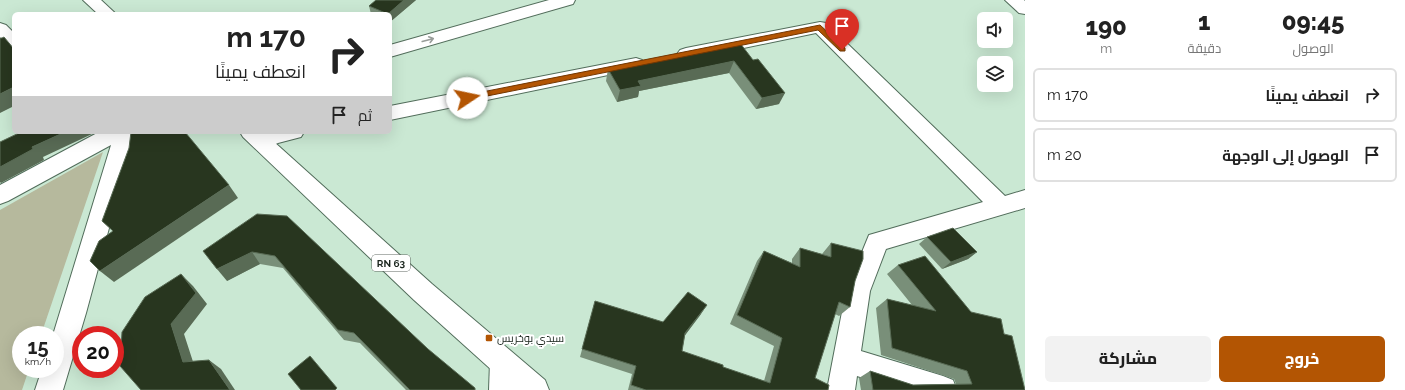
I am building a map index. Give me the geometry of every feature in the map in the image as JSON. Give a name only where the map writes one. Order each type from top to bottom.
[{"type":"main road","points":[[92,0],[106,12]]},
{"type":"main road","points":[[392,35],[521,0]]},
{"type":"main road","points":[[392,50],[567,0]]},
{"type":"main road","points":[[1013,0],[1025,9]]},
{"type":"main road","points":[[392,113],[820,27],[1001,206]]},
{"type":"main road","points":[[0,29],[12,42]]},
{"type":"main road","points":[[49,390],[73,313],[124,134]]},
{"type":"main road","points":[[256,137],[284,134]]},
{"type":"main road","points":[[0,195],[103,135]]},
{"type":"main road","name":"RN 63","points":[[256,137],[423,292],[535,390]]},
{"type":"main road","points":[[841,390],[858,291],[877,242],[1025,199]]},
{"type":"main road","points":[[846,359],[943,390]]},
{"type":"main road","points":[[503,362],[503,390]]},
{"type":"green space","points":[[103,152],[44,326],[12,326],[12,378],[26,378],[22,390],[0,390],[0,210]]},
{"type":"building","points":[[376,0],[404,0],[390,12],[383,12],[369,6]]},
{"type":"building","points":[[4,37],[12,47],[12,88],[0,94],[0,38]]},
{"type":"building","points":[[740,43],[753,60],[758,59],[785,93],[762,98],[734,61],[638,81],[641,86],[620,90],[608,69]]},
{"type":"building","points":[[17,134],[61,134],[32,147],[33,149],[0,167],[0,142]]},
{"type":"building","points":[[131,134],[187,134],[229,185],[100,271],[90,261],[99,241],[113,231],[102,221],[129,148]]},
{"type":"building","points":[[257,214],[287,216],[428,349],[475,388],[475,390],[410,390],[354,333],[338,330],[275,256],[252,252],[217,269],[203,251]]},
{"type":"building","points":[[953,228],[977,252],[951,262],[927,237]]},
{"type":"building","points":[[831,243],[863,251],[863,259],[855,281],[850,307],[839,302],[815,378],[829,385],[828,390],[646,390],[631,385],[636,366],[582,349],[595,301],[663,322],[688,292],[707,305],[685,333],[682,351],[770,383],[782,338],[737,315],[764,251],[800,267],[800,248],[831,257]]},
{"type":"building","points":[[925,256],[971,312],[1001,319],[1004,334],[1012,336],[1025,390],[873,390],[870,371],[913,385],[972,384],[967,371],[892,348],[887,299],[936,311],[898,265]]},
{"type":"building","points":[[181,274],[196,293],[171,324],[183,362],[209,360],[230,390],[141,390],[124,371],[124,329],[145,297]]},
{"type":"building","points":[[310,356],[337,388],[335,390],[301,390],[288,374]]},
{"type":"place","name":"سيدي بوخريس","points":[[489,338]]},
{"type":"route","points":[[467,98],[820,27],[842,50]]}]
